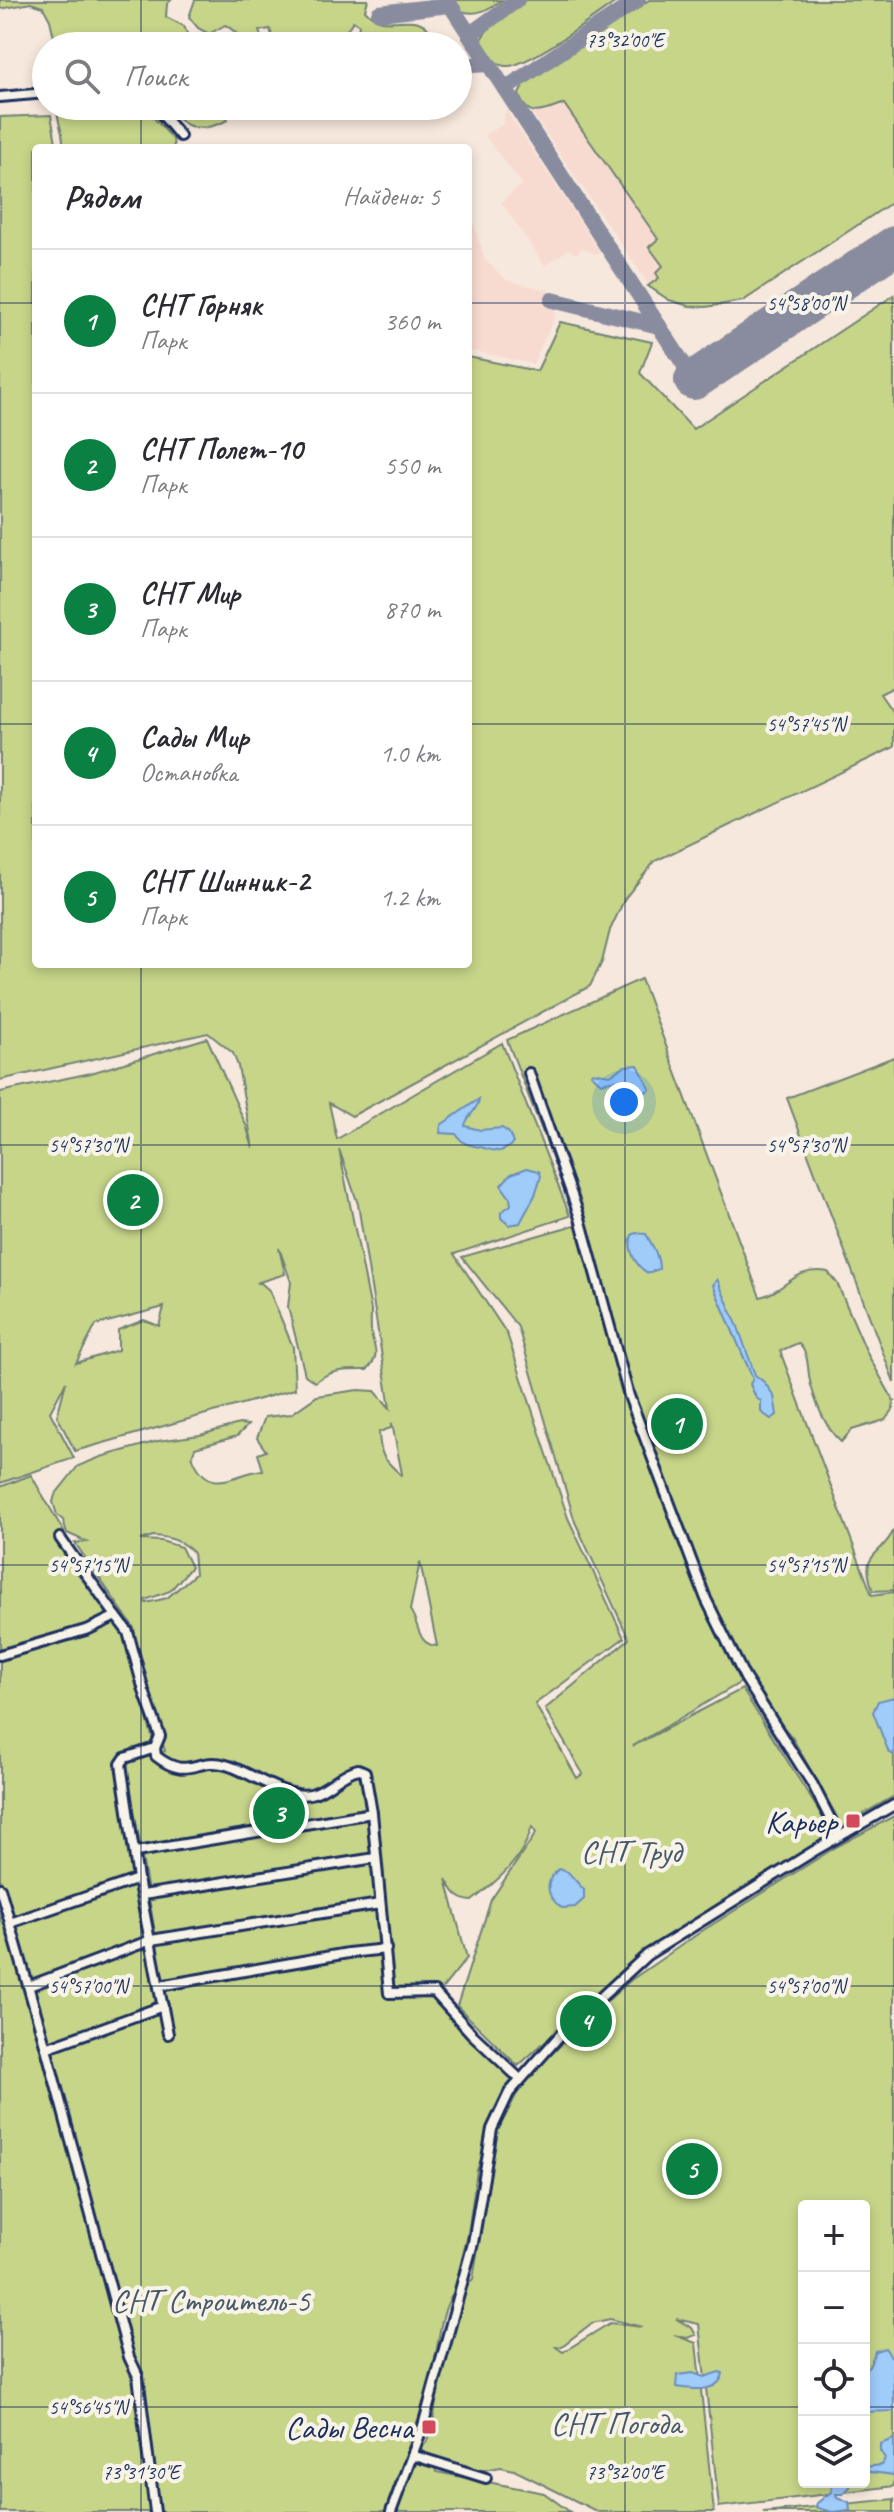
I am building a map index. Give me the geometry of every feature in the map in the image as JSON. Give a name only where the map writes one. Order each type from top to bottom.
[{"type":"street","points":[[0,97],[32,94]]},
{"type":"street","points":[[167,120],[180,136]]},
{"type":"street","points":[[529,1073],[576,1205],[629,1396],[706,1599],[745,1678],[813,1785],[839,1836]]},
{"type":"street","points":[[60,1538],[128,1632],[160,1736],[155,1748],[156,1756],[167,1765],[181,1770],[222,1763],[266,1780],[273,1788],[298,1794],[314,1793],[347,1771],[358,1769],[365,1772],[372,1813],[389,1993],[434,1992],[472,2034],[520,2079]]},
{"type":"street","points":[[0,1655],[89,1629],[116,1616]]},
{"type":"street","points":[[155,1748],[125,1758],[121,1764],[138,1879],[168,2034]]},
{"type":"street","points":[[391,2512],[423,2426],[473,2243],[492,2129],[497,2114],[520,2079],[586,2009],[647,1955],[894,1805]]},
{"type":"street","points":[[136,1852],[372,1813]]},
{"type":"street","points":[[143,1895],[375,1858]]},
{"type":"street","points":[[10,1923],[138,1879]]},
{"type":"street","points":[[0,1888],[129,2357],[138,2376],[155,2512]]},
{"type":"street","points":[[29,1986],[151,1940],[380,1904]]},
{"type":"street","points":[[159,1986],[386,1949]]},
{"type":"street","points":[[46,2048],[163,2006]]},
{"type":"street","points":[[412,2455],[486,2478]]},
{"type":"shaded area","points":[[564,100],[659,240],[665,267],[661,279],[650,287],[532,113],[546,113]]},
{"type":"shaded area","points":[[506,110],[600,252],[596,254],[582,248],[576,254],[569,249],[545,266],[501,202],[522,184],[484,135],[502,125]]},
{"type":"shaded area","points":[[472,225],[485,260],[508,281],[549,290],[556,315],[533,364],[472,351]]},
{"type":"green space","points":[[0,0],[171,0],[167,4],[166,17],[184,26],[186,32],[53,32],[43,7],[31,3],[0,9]]},
{"type":"green space","points":[[195,0],[368,0],[365,10],[375,18],[381,21],[418,22],[430,32],[358,32],[359,25],[353,21],[346,32],[271,32],[270,29],[235,32],[225,25],[213,32],[205,32],[189,17]]},
{"type":"green space","points":[[453,0],[502,0],[472,13],[460,11]]},
{"type":"green space","points":[[525,0],[619,0],[529,59],[515,65],[501,65],[490,56],[481,39],[494,21]]},
{"type":"green space","points":[[649,0],[894,0],[894,201],[743,301],[706,307],[689,306],[669,300],[648,286],[659,278],[656,273],[663,266],[649,247],[658,239],[564,104],[544,111],[532,111],[522,102],[519,94],[525,82]]},
{"type":"green space","points":[[32,116],[32,120],[52,120],[56,144],[32,144],[32,968],[472,968],[472,358],[537,371],[560,322],[652,342],[640,373],[693,429],[894,295],[894,687],[880,694],[894,714],[894,747],[655,861],[625,898],[590,986],[352,1116],[329,1103],[337,1139],[502,1043],[570,1216],[454,1254],[507,1334],[568,1518],[624,1638],[535,1704],[577,1778],[583,1774],[545,1709],[629,1639],[575,1522],[518,1327],[462,1257],[578,1224],[507,1040],[641,979],[760,1297],[806,1273],[828,1272],[837,1283],[868,1355],[894,1401],[893,1410],[885,1420],[852,1430],[841,1442],[819,1408],[802,1348],[798,1343],[780,1351],[872,1595],[894,1592],[894,1796],[842,1826],[792,1737],[743,1681],[633,1746],[742,1689],[831,1830],[808,1851],[646,1950],[518,2066],[457,2006],[491,1900],[536,1833],[532,1827],[515,1860],[472,1901],[453,1891],[446,1879],[467,1958],[441,1990],[512,2080],[477,2170],[468,2234],[454,2292],[442,2319],[423,2406],[385,2512],[0,2512],[0,1487],[31,1475],[123,1634],[154,1743],[120,1759],[133,1870],[166,2039],[173,2038],[126,1763],[165,1751],[140,1667],[134,1628],[75,1543],[87,1542],[67,1533],[63,1520],[57,1515],[53,1502],[55,1495],[78,1466],[101,1457],[239,1424],[248,1425],[237,1436],[195,1448],[192,1456],[206,1477],[214,1480],[263,1470],[258,1454],[266,1451],[257,1438],[265,1417],[291,1414],[317,1396],[358,1390],[375,1391],[390,1408],[358,1204],[339,1149],[371,1310],[371,1332],[376,1355],[367,1370],[333,1372],[315,1382],[305,1375],[288,1307],[291,1282],[279,1248],[285,1274],[256,1283],[269,1290],[293,1347],[295,1389],[75,1451],[57,1416],[66,1382],[50,1412],[74,1458],[0,1483],[0,1092],[91,1073],[207,1038],[246,1125],[253,1148],[233,1053],[208,1033],[0,1080],[0,117]],"holes":[[[164,1307],[159,1326],[144,1320],[118,1330],[118,1350],[76,1363],[96,1325]],[[392,1423],[402,1474],[401,1475],[387,1461],[380,1447],[379,1432],[391,1428]],[[153,1536],[174,1540],[193,1552],[195,1574],[167,1598],[146,1603],[145,1600],[170,1591],[191,1567],[181,1547],[161,1541],[141,1540]],[[420,1562],[437,1646],[425,1642],[410,1610]]]},
{"type":"green space","points":[[59,120],[156,120],[173,139],[174,144],[63,144]]},
{"type":"green space","points":[[179,120],[228,120],[201,128]]},
{"type":"green space","points":[[894,1057],[894,1382],[787,1098]]},
{"type":"green space","points":[[894,1530],[894,1590],[873,1591],[869,1578],[870,1562]]},
{"type":"green space","name":"СНТ Погода","points":[[894,1816],[894,2486],[719,2507],[699,2324],[676,2319],[692,2328],[696,2335],[687,2338],[674,2335],[696,2343],[714,2512],[598,2512],[514,2470],[501,2467],[478,2471],[424,2454],[420,2447],[426,2443],[432,2430],[438,2388],[465,2286],[473,2279],[497,2132],[522,2084],[631,1980],[702,1931],[836,1847]],"holes":[[[610,2319],[642,2327],[610,2323],[563,2352],[556,2347],[562,2346],[592,2323]]]},
{"type":"green space","points":[[427,2461],[435,2465],[436,2472],[544,2493],[570,2512],[395,2512],[417,2462]]},
{"type":"green space","points":[[894,2499],[894,2512],[763,2512]]},
{"type":"water","points":[[638,1065],[650,1089],[628,1099],[617,1087],[616,1080],[601,1083],[591,1074],[610,1075],[625,1066]]},
{"type":"water","points":[[479,1099],[465,1126],[480,1130],[502,1128],[509,1133],[513,1143],[506,1149],[492,1150],[465,1143],[456,1134],[440,1133],[441,1125]]},
{"type":"water","points":[[527,1168],[539,1171],[541,1176],[535,1195],[520,1223],[509,1225],[501,1218],[501,1212],[511,1205],[501,1185],[511,1174]]},
{"type":"water","points":[[646,1234],[657,1255],[659,1269],[648,1273],[636,1262],[631,1246],[632,1235]]},
{"type":"water","points":[[717,1279],[755,1375],[774,1396],[777,1415],[771,1419],[761,1412],[761,1401],[756,1398],[750,1384],[753,1379],[713,1285]]},
{"type":"water","points":[[894,1697],[894,1755],[889,1753],[873,1712],[878,1701]]},
{"type":"water","points":[[559,1869],[568,1872],[584,1890],[584,1899],[575,1907],[562,1908],[550,1894],[550,1879]]},
{"type":"water","points":[[885,2348],[893,2359],[894,2411],[870,2412],[870,2365],[875,2351]]},
{"type":"water","points":[[693,2373],[704,2377],[723,2373],[720,2380],[711,2387],[676,2387],[677,2375]]},
{"type":"water","points":[[894,2439],[894,2475],[870,2472],[870,2466],[882,2465],[885,2458],[880,2444]]},
{"type":"water","points":[[832,2488],[849,2488],[843,2494],[836,2494],[849,2502],[850,2510],[832,2512],[817,2508],[816,2504]]},
{"type":"taxiway","points":[[447,0],[468,32]]},
{"type":"taxiway","points":[[472,33],[517,0]]},
{"type":"taxiway","points":[[505,89],[638,0]]},
{"type":"taxiway","points":[[379,13],[450,5]]},
{"type":"taxiway","points":[[472,38],[694,380]]},
{"type":"taxiway","points":[[472,65],[488,64]]},
{"type":"taxiway","points":[[552,300],[659,326]]},
{"type":"runway","points":[[694,380],[894,246]]},
{"type":"place","name":"СНТ Полет-10","points":[[133,1200]]},
{"type":"place","name":"СНТ Горняк","points":[[677,1424]]},
{"type":"place","name":"СНТ Мир","points":[[279,1813]]},
{"type":"place","name":"Карьер","points":[[853,1821]]},
{"type":"place","name":"Сады Мир","points":[[586,2021]]},
{"type":"place","name":"СНТ Шинник-2","points":[[692,2169]]},
{"type":"place","name":"Сады Весна","points":[[429,2427]]},
{"type":"park label","name":"СНТ Труд","points":[[631,1851]]},
{"type":"park label","name":"СНТ Строитель-5","points":[[211,2300]]}]
